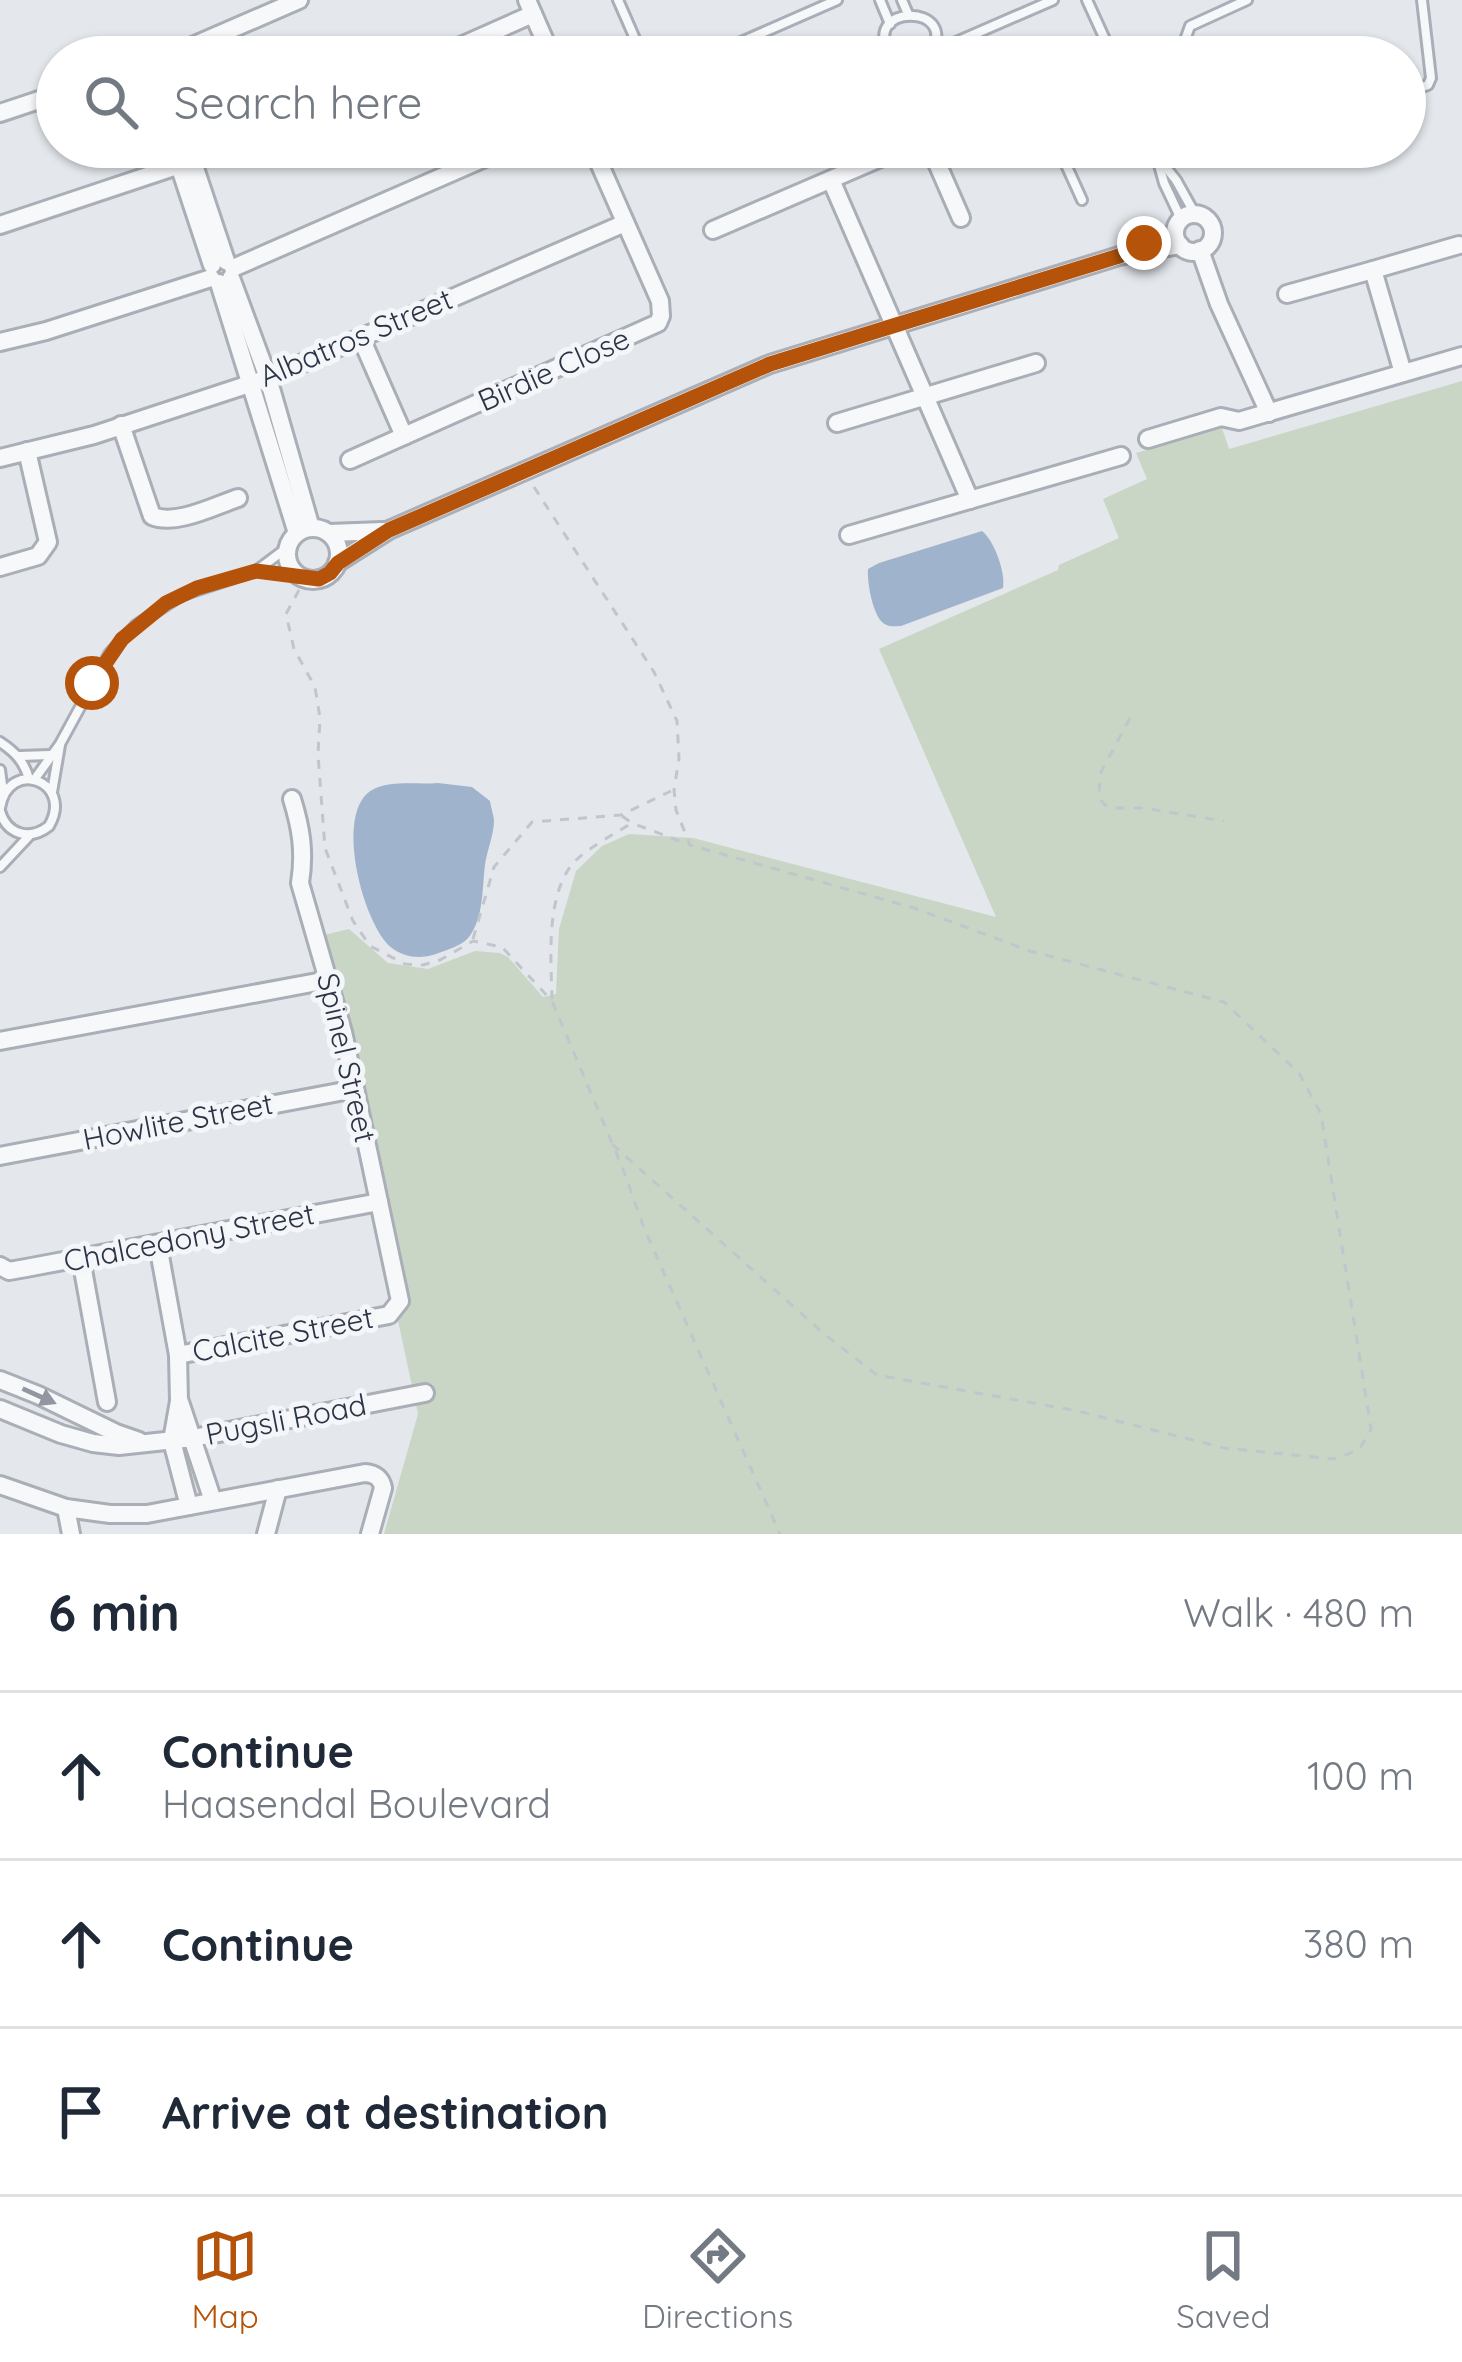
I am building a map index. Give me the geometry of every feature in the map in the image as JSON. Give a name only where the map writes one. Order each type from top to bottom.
[{"type":"street","points":[[215,36],[298,0]]},
{"type":"street","points":[[475,36],[530,7],[543,36]]},
{"type":"street","points":[[0,113],[36,101]]},
{"type":"street","points":[[0,225],[159,168]]},
{"type":"street","points":[[190,168],[307,535],[291,566],[303,577],[325,577],[389,530],[749,372],[1119,256],[1202,216],[1211,226],[1210,241],[1200,250],[1186,250],[1183,227]]},
{"type":"street","points":[[0,342],[222,272],[462,168]]},
{"type":"street","points":[[601,168],[625,223]]},
{"type":"street","points":[[713,230],[857,168]]},
{"type":"street","points":[[939,168],[961,218]]},
{"type":"street","points":[[831,179],[970,500]]},
{"type":"street","name":"Albatros Street","points":[[0,458],[260,380],[625,223]]},
{"type":"street","name":"Birdie Close","points":[[350,460],[658,323],[660,301],[625,223]]},
{"type":"street","points":[[1287,294],[1459,245]]},
{"type":"street","points":[[1200,250],[1219,304],[1269,412]]},
{"type":"street","points":[[1373,270],[1403,374]]},
{"type":"street","points":[[361,338],[404,436]]},
{"type":"street","points":[[1148,439],[1221,418],[1240,421],[1462,356]]},
{"type":"street","points":[[837,423],[1036,363]]},
{"type":"street","points":[[122,425],[152,516],[158,520],[238,498]]},
{"type":"street","points":[[0,567],[38,556],[48,542],[27,451]]},
{"type":"street","points":[[849,536],[1121,456]]},
{"type":"street","points":[[307,535],[389,530]]},
{"type":"street","points":[[307,535],[339,550],[338,563]]},
{"type":"street","name":"Spinel Street","points":[[292,799],[302,835],[300,883],[355,1089],[400,1301],[389,1315]]},
{"type":"street","points":[[0,1041],[328,980]]},
{"type":"street","name":"Howlite Street","points":[[0,1156],[355,1089]]},
{"type":"street","name":"Chalcedony Street","points":[[0,1266],[9,1271],[82,1259],[379,1202]]},
{"type":"street","points":[[158,1245],[178,1355],[179,1401],[172,1441],[189,1506]]},
{"type":"street","points":[[82,1259],[107,1402]]},
{"type":"street","name":"Calcite Street","points":[[178,1355],[389,1315]]},
{"type":"street","name":"Pugsli Road","points":[[0,1380],[146,1442]]},
{"type":"street","name":"Pugsli Road","points":[[0,1409],[61,1434],[110,1446],[193,1438],[425,1393]]},
{"type":"street","points":[[179,1401],[213,1501]]},
{"type":"street","points":[[0,1484],[66,1508],[147,1514],[373,1474],[383,1488],[370,1534]]},
{"type":"street","points":[[266,1534],[278,1489]]},
{"type":"street","points":[[66,1508],[71,1534]]},
{"type":"lane","points":[[618,0],[634,36]]},
{"type":"lane","points":[[755,36],[837,0]]},
{"type":"lane","points":[[880,0],[890,24]]},
{"type":"lane","points":[[902,0],[908,14]]},
{"type":"lane","points":[[968,36],[1053,0]]},
{"type":"lane","points":[[1087,0],[1103,36]]},
{"type":"lane","points":[[1186,36],[1190,26],[1247,0]]},
{"type":"lane","points":[[1422,0],[1431,78],[1426,85]]},
{"type":"lane","points":[[887,36],[890,24],[908,14],[928,21],[939,36]]},
{"type":"lane","points":[[1068,168],[1082,200]]},
{"type":"lane","points":[[1161,168],[1183,227]]},
{"type":"lane","points":[[32,779],[60,744],[98,671],[136,625],[182,595],[256,571],[307,535]]},
{"type":"lane","points":[[256,571],[303,577]]},
{"type":"lane","points":[[0,742],[18,755],[32,779]]},
{"type":"lane","points":[[0,867],[30,835],[53,820],[60,744]]},
{"type":"lane","points":[[18,755],[50,755]]},
{"type":"lane","points":[[0,770],[4,793],[0,835]]},
{"type":"lane","points":[[4,793],[14,782],[32,779],[52,792]]},
{"type":"lane","points":[[1,812],[14,831],[30,835]]},
{"type":"path","points":[[524,471],[653,673],[677,722],[676,810],[690,845]]},
{"type":"path","points":[[303,577],[286,614],[294,649],[315,687],[325,848],[352,921],[370,946],[406,964],[440,960],[473,941],[502,947],[552,1001],[644,1228],[780,1534]]},
{"type":"path","points":[[1130,718],[1100,774],[1100,798],[1105,805],[1224,821]]},
{"type":"path","points":[[473,941],[494,867],[532,822],[621,815],[674,790]]},
{"type":"path","points":[[612,1144],[823,1333],[877,1375],[1078,1412],[1224,1448],[1334,1459],[1359,1450],[1371,1429],[1321,1114],[1299,1073],[1224,1002],[1030,951],[914,908],[690,845],[621,815]]},
{"type":"path","points":[[552,1001],[555,903],[570,865],[632,823]]},
{"type":"green space","points":[[1462,381],[1462,1534],[384,1534],[418,1414],[316,937],[349,929],[388,963],[428,969],[475,951],[500,953],[543,997],[556,994],[559,929],[576,871],[602,846],[629,834],[693,838],[996,917],[879,649],[1119,538],[1103,499],[1147,479],[1136,453],[1222,428],[1229,449]]},
{"type":"water","points":[[982,531],[998,557],[1003,588],[901,626],[881,621],[871,596],[868,569]]},
{"type":"water","points":[[438,783],[472,787],[490,801],[494,826],[474,929],[454,947],[413,957],[392,948],[371,917],[356,867],[355,819],[362,800],[374,789]]},
{"type":"route","points":[[92,683],[109,654],[136,625],[197,588],[256,571],[319,579],[389,530],[749,372],[1119,256],[1144,243]]}]
